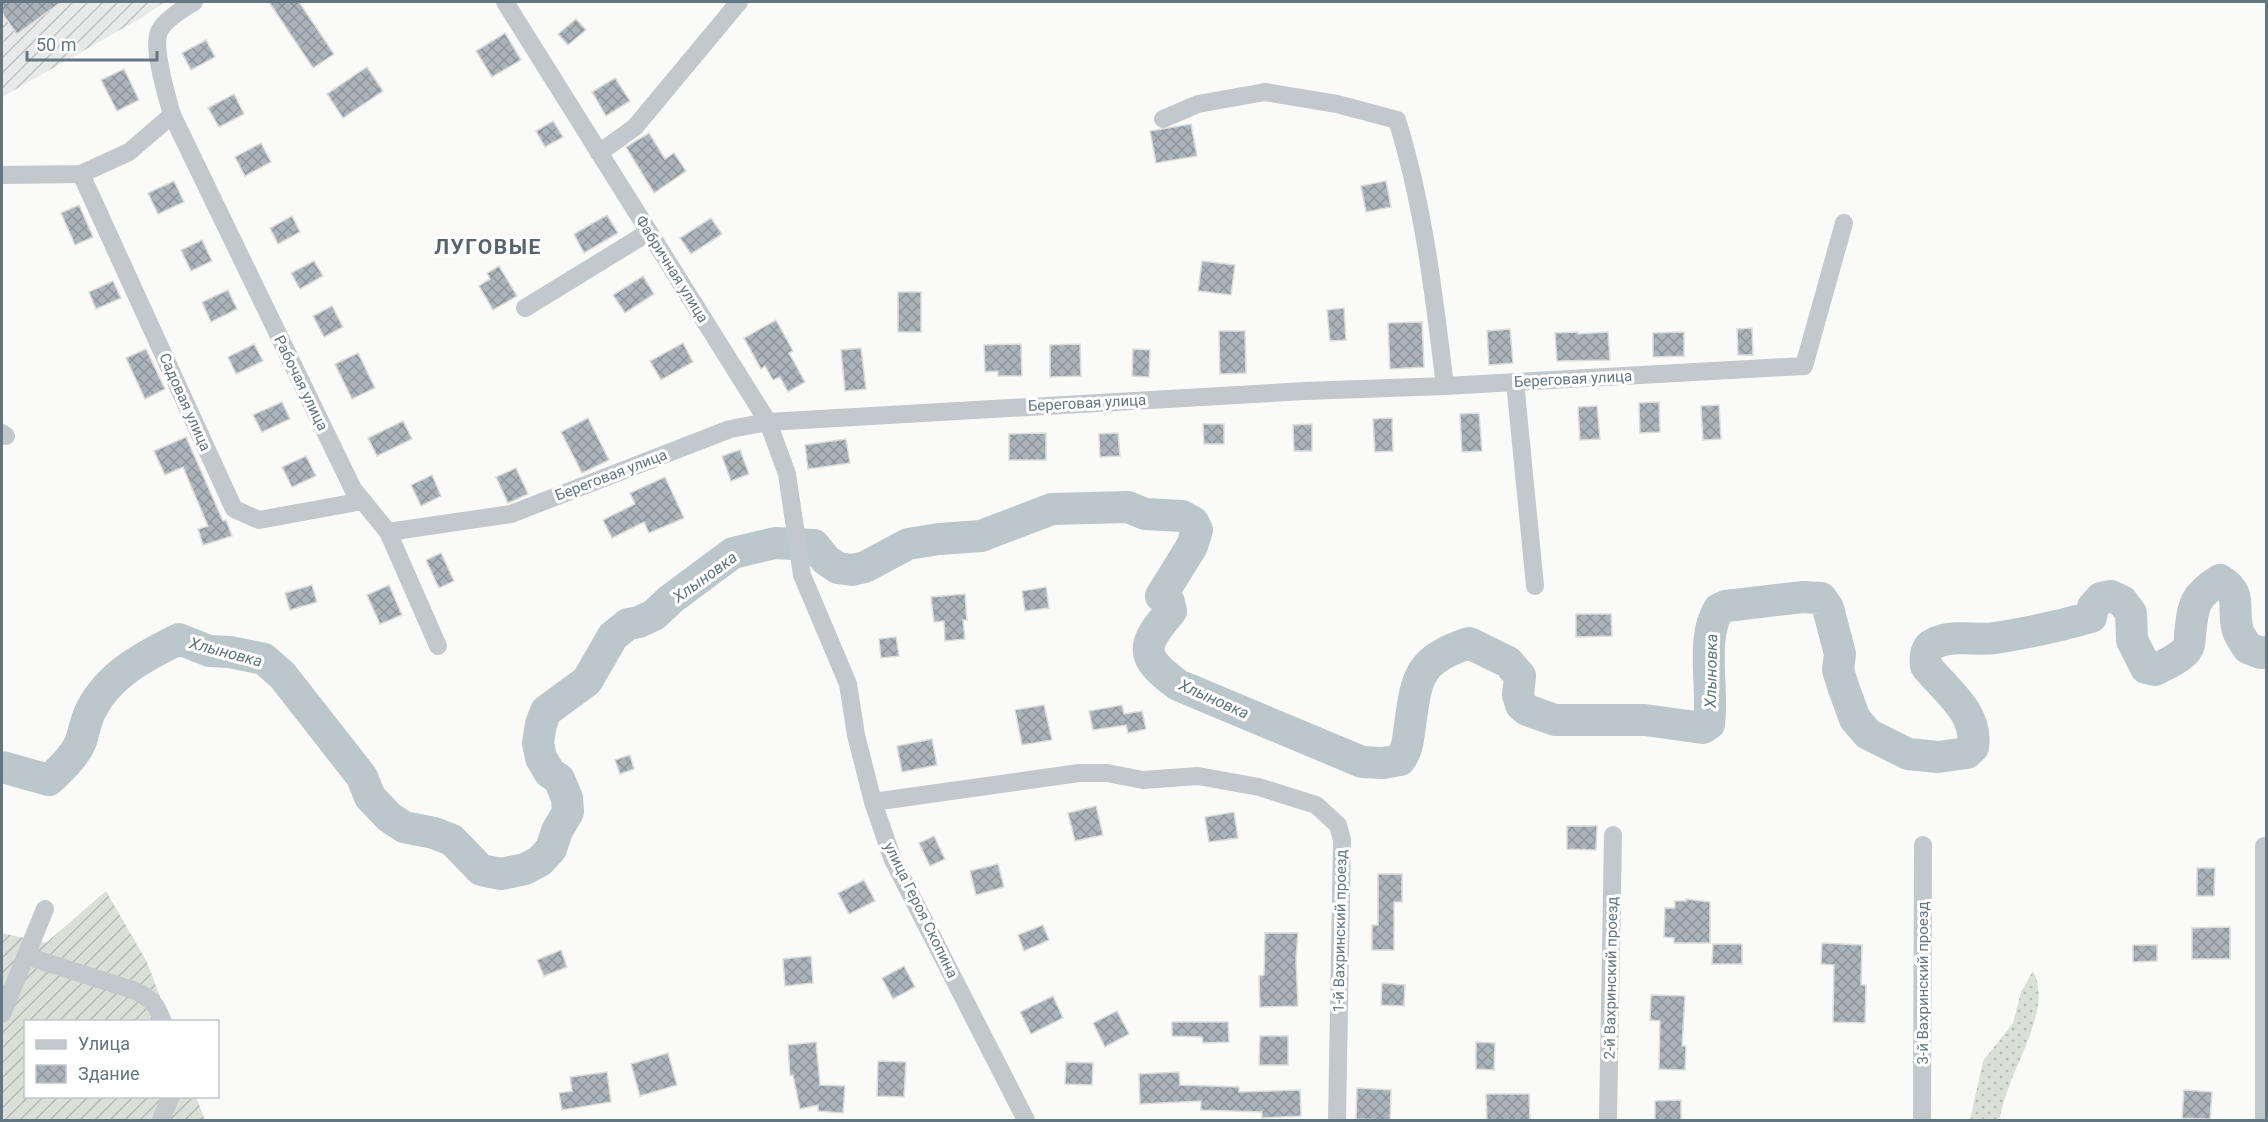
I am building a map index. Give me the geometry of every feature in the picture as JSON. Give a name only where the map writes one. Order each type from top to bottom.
[{"type":"street","name":"Рабочая улица","points":[[194,2],[173,16],[159,32],[158,55],[172,115],[352,489],[388,532],[438,646]]},
{"type":"street","name":"Фабричная улица","points":[[505,2],[768,422],[787,474],[797,546]]},
{"type":"street","points":[[599,153],[635,127],[739,2]]},
{"type":"street","points":[[1163,119],[1198,104],[1265,92],[1337,104],[1397,120],[1412,166],[1433,284],[1445,386]]},
{"type":"street","points":[[2,175],[81,174],[129,152],[172,115]]},
{"type":"street","name":"Садовая улица","points":[[81,174],[234,509],[259,520],[363,501]]},
{"type":"street","name":"Береговая улица","points":[[388,532],[511,514],[730,429],[768,422],[1305,391],[1445,386],[1804,366],[1844,223]]},
{"type":"street","points":[[525,308],[649,232]]},
{"type":"street","points":[[1515,382],[1534,586]]},
{"type":"street","name":"улица Героя Скопина","points":[[797,546],[802,575],[848,684],[855,735],[873,802],[893,860],[1026,1120]]},
{"type":"street","name":"1-й Вахринский проезд","points":[[873,802],[1079,773],[1107,773],[1143,780],[1198,776],[1259,786],[1316,805],[1338,825],[1342,840],[1336,1120]]},
{"type":"street","name":"2-й Вахринский проезд","points":[[1608,1120],[1613,835]]},
{"type":"street","name":"3-й Вахринский проезд","points":[[1922,1120],[1923,845]]},
{"type":"street","points":[[2264,846],[2264,1120]]},
{"type":"street","points":[[2,1014],[45,909]]},
{"type":"street","points":[[26,956],[136,991],[151,999],[162,1020]]},
{"type":"street","points":[[161,1120],[170,1098]]},
{"type":"shaded area","points":[[2,2],[164,2],[143,17],[2,97]]},
{"type":"shaded area","points":[[106,891],[147,962],[169,1020],[24,1020],[24,1098],[196,1098],[205,1120],[2,1120],[2,933],[46,943]]},
{"type":"shaded area","points":[[2033,971],[2038,984],[2037,1013],[1999,1120],[1970,1120],[1983,1061],[2013,1023],[2021,992]]},
{"type":"building","points":[[2,2],[61,2],[17,34],[2,13]]},
{"type":"building","points":[[269,2],[299,2],[334,54],[313,68]]},
{"type":"building","points":[[576,19],[586,30],[568,45],[558,34]]},
{"type":"building","points":[[505,33],[521,60],[492,77],[476,51]]},
{"type":"building","points":[[206,40],[215,57],[191,70],[182,53]]},
{"type":"building","points":[[367,67],[383,91],[343,118],[327,94]]},
{"type":"building","points":[[124,69],[139,100],[117,111],[101,80]]},
{"type":"building","points":[[615,78],[630,101],[606,116],[592,92]]},
{"type":"building","points":[[234,94],[244,114],[219,127],[208,108]]},
{"type":"building","points":[[553,121],[563,137],[545,147],[536,131]]},
{"type":"building","points":[[1191,124],[1197,156],[1156,163],[1150,131]]},
{"type":"building","points":[[649,133],[665,159],[674,153],[686,171],[654,193],[626,147]]},
{"type":"building","points":[[261,143],[271,162],[245,176],[235,157]]},
{"type":"building","points":[[174,181],[184,202],[158,214],[148,193]]},
{"type":"building","points":[[1386,181],[1391,207],[1366,212],[1361,186]]},
{"type":"building","points":[[79,205],[93,237],[75,245],[61,213]]},
{"type":"building","points":[[607,215],[618,233],[584,253],[574,234]]},
{"type":"building","points":[[292,216],[300,232],[278,244],[270,228]]},
{"type":"building","points":[[711,218],[722,234],[691,254],[680,238]]},
{"type":"building","points":[[202,240],[212,261],[191,271],[181,250]]},
{"type":"building","points":[[314,261],[323,276],[300,289],[291,273]]},
{"type":"building","points":[[1202,261],[1235,265],[1231,295],[1198,291]]},
{"type":"building","points":[[499,266],[517,296],[493,310],[479,286],[490,279],[487,273]]},
{"type":"building","points":[[643,276],[654,294],[625,313],[613,295]]},
{"type":"building","points":[[113,281],[121,298],[96,309],[89,292]]},
{"type":"building","points":[[228,290],[237,309],[211,322],[202,302]]},
{"type":"building","points":[[898,292],[921,292],[921,332],[898,332]]},
{"type":"building","points":[[332,306],[343,327],[324,337],[313,316]]},
{"type":"building","points":[[1344,308],[1346,340],[1330,341],[1327,310]]},
{"type":"building","points":[[776,320],[793,351],[789,353],[805,382],[788,392],[780,377],[773,380],[765,366],[761,369],[744,338]]},
{"type":"building","points":[[1422,322],[1424,367],[1390,369],[1388,323]]},
{"type":"building","points":[[1752,328],[1753,355],[1738,355],[1737,329]]},
{"type":"building","points":[[1510,329],[1513,363],[1489,365],[1487,331]]},
{"type":"building","points":[[1219,331],[1245,331],[1246,373],[1220,374]]},
{"type":"building","points":[[1578,332],[1578,334],[1608,332],[1610,360],[1557,361],[1555,333]]},
{"type":"building","points":[[1684,332],[1684,356],[1653,357],[1653,333]]},
{"type":"building","points":[[683,343],[693,362],[661,380],[650,361]]},
{"type":"building","points":[[254,344],[263,361],[236,374],[228,357]]},
{"type":"building","points":[[1021,344],[1022,376],[998,376],[998,371],[985,372],[984,345]]},
{"type":"building","points":[[1080,344],[1081,376],[1050,377],[1050,345]]},
{"type":"building","points":[[861,348],[866,389],[845,391],[841,350]]},
{"type":"building","points":[[146,349],[165,389],[145,399],[126,358]]},
{"type":"building","points":[[1133,349],[1150,350],[1149,377],[1132,376]]},
{"type":"building","points":[[358,353],[375,388],[352,399],[335,364]]},
{"type":"building","points":[[282,402],[290,419],[262,432],[253,415]]},
{"type":"building","points":[[1659,402],[1660,432],[1640,433],[1639,403]]},
{"type":"building","points":[[1719,405],[1721,439],[1703,440],[1701,406]]},
{"type":"building","points":[[1597,406],[1600,439],[1580,440],[1578,407]]},
{"type":"building","points":[[1479,413],[1482,451],[1462,452],[1460,414]]},
{"type":"building","points":[[588,418],[609,460],[582,473],[561,432]]},
{"type":"building","points":[[1392,418],[1393,451],[1375,452],[1373,419]]},
{"type":"building","points":[[403,421],[412,439],[377,456],[368,438]]},
{"type":"building","points":[[1203,424],[1224,424],[1224,444],[1204,444]]},
{"type":"building","points":[[1312,424],[1312,451],[1294,451],[1293,425]]},
{"type":"building","points":[[1046,433],[1046,460],[1009,460],[1009,434]]},
{"type":"building","points":[[1118,433],[1120,456],[1100,457],[1099,434]]},
{"type":"building","points":[[186,437],[223,521],[226,520],[232,536],[203,545],[198,529],[208,526],[183,467],[165,475],[154,451]]},
{"type":"building","points":[[846,439],[850,463],[808,469],[805,445]]},
{"type":"building","points":[[740,450],[749,474],[731,481],[722,456]]},
{"type":"building","points":[[306,456],[316,476],[292,487],[282,467]]},
{"type":"building","points":[[516,468],[528,494],[508,503],[496,477]]},
{"type":"building","points":[[432,475],[441,496],[421,506],[411,485]]},
{"type":"building","points":[[665,477],[684,518],[649,533],[644,522],[612,538],[603,520],[635,504],[630,493]]},
{"type":"building","points":[[441,553],[454,581],[439,588],[426,560]]},
{"type":"building","points":[[312,585],[317,602],[290,610],[285,593]]},
{"type":"building","points":[[389,585],[402,615],[380,624],[367,595]]},
{"type":"building","points":[[1046,587],[1049,608],[1025,611],[1022,591]]},
{"type":"building","points":[[965,594],[967,620],[963,620],[965,639],[945,641],[944,621],[934,622],[931,597]]},
{"type":"building","points":[[1576,614],[1611,614],[1612,636],[1576,637]]},
{"type":"building","points":[[896,637],[899,656],[881,658],[879,639]]},
{"type":"building","points":[[1044,705],[1052,740],[1022,745],[1015,710]]},
{"type":"building","points":[[1122,705],[1124,714],[1142,711],[1146,729],[1128,733],[1126,725],[1093,730],[1089,711]]},
{"type":"building","points":[[932,739],[937,765],[902,772],[897,746]]},
{"type":"building","points":[[630,755],[634,769],[620,774],[615,760]]},
{"type":"building","points":[[1096,806],[1103,835],[1075,841],[1068,813]]},
{"type":"building","points":[[1234,812],[1238,838],[1209,842],[1205,817]]},
{"type":"building","points":[[1567,826],[1597,826],[1596,850],[1567,849]]},
{"type":"building","points":[[934,836],[945,859],[930,866],[919,843]]},
{"type":"building","points":[[998,864],[1004,887],[976,895],[970,871]]},
{"type":"building","points":[[2197,868],[2215,868],[2214,896],[2197,896]]},
{"type":"building","points":[[1378,874],[1402,874],[1402,902],[1394,902],[1394,950],[1372,950],[1372,925],[1378,925]]},
{"type":"building","points":[[864,880],[875,901],[849,914],[838,893]]},
{"type":"building","points":[[1686,899],[1710,902],[1710,943],[1674,943],[1674,938],[1664,937],[1665,908],[1675,908],[1675,901],[1686,901]]},
{"type":"building","points":[[1043,925],[1049,940],[1024,951],[1018,935]]},
{"type":"building","points":[[2230,927],[2230,959],[2192,959],[2192,928]]},
{"type":"building","points":[[1265,933],[1298,933],[1296,959],[1298,1006],[1260,1007],[1259,976],[1264,975]]},
{"type":"building","points":[[1822,943],[1862,945],[1861,985],[1866,985],[1865,1023],[1833,1022],[1834,965],[1821,964]]},
{"type":"building","points":[[1713,944],[1742,944],[1742,964],[1712,964]]},
{"type":"building","points":[[2133,945],[2157,945],[2157,961],[2133,962]]},
{"type":"building","points":[[561,950],[567,967],[544,976],[537,960]]},
{"type":"building","points":[[811,956],[813,983],[785,986],[783,959]]},
{"type":"building","points":[[904,966],[915,987],[893,999],[882,978]]},
{"type":"building","points":[[1382,983],[1405,985],[1404,1006],[1381,1005]]},
{"type":"building","points":[[1651,995],[1685,996],[1682,1046],[1686,1046],[1685,1070],[1659,1069],[1660,1021],[1650,1020]]},
{"type":"building","points":[[1053,996],[1063,1018],[1031,1034],[1020,1012]]},
{"type":"building","points":[[1117,1011],[1129,1034],[1105,1047],[1093,1023]]},
{"type":"building","points":[[1172,1022],[1228,1022],[1229,1042],[1203,1043],[1202,1037],[1172,1036]]},
{"type":"building","points":[[1260,1036],[1288,1036],[1288,1065],[1259,1065]]},
{"type":"building","points":[[816,1042],[820,1085],[845,1086],[843,1113],[818,1111],[818,1105],[800,1109],[793,1075],[790,1076],[788,1045]]},
{"type":"building","points":[[1476,1042],[1495,1043],[1494,1070],[1476,1069]]},
{"type":"building","points":[[668,1053],[677,1085],[640,1096],[631,1064]]},
{"type":"building","points":[[878,1061],[906,1062],[904,1097],[877,1096]]},
{"type":"building","points":[[1066,1062],[1093,1063],[1092,1085],[1065,1084]]},
{"type":"building","points":[[607,1072],[611,1102],[562,1110],[559,1093],[572,1091],[570,1077]]},
{"type":"building","points":[[1179,1072],[1180,1085],[1239,1087],[1239,1092],[1300,1090],[1301,1116],[1262,1118],[1262,1112],[1201,1110],[1201,1101],[1140,1104],[1139,1074]]},
{"type":"building","points":[[1357,1088],[1391,1090],[1390,1120],[1356,1119]]},
{"type":"building","points":[[2184,1090],[2212,1092],[2210,1119],[2182,1118]]},
{"type":"building","points":[[1486,1094],[1529,1094],[1530,1120],[1487,1120]]},
{"type":"building","points":[[1681,1100],[1681,1120],[1655,1120],[1655,1101]]},
{"type":"waterway","name":"Хлыновка","points":[[2,767],[49,780],[75,752],[81,741],[89,714],[108,686],[141,659],[179,639],[209,651],[230,652],[264,659],[283,676],[362,777],[370,797],[389,817],[404,827],[434,833],[452,840],[481,870],[501,874],[525,869],[540,861],[551,849],[557,831],[568,812],[567,798],[559,779],[550,773],[541,758],[538,743],[546,711],[587,681],[613,636],[628,624],[654,615],[671,599],[733,553],[775,543],[814,545],[826,560],[838,568],[852,570],[865,567],[908,544],[981,536],[1052,509],[1128,507],[1145,514],[1182,516],[1193,522],[1197,530],[1192,546],[1161,596],[1169,602],[1171,611],[1150,642],[1149,650],[1156,666],[1178,685],[1362,762],[1383,763],[1400,760],[1405,752],[1415,694],[1423,672],[1439,656],[1469,643],[1508,662],[1520,676],[1518,695],[1521,705],[1527,710],[1555,720],[1645,720],[1703,728],[1709,724],[1710,635],[1719,609],[1726,606],[1803,597],[1821,598],[1828,608],[1840,654],[1838,670],[1855,719],[1868,734],[1908,754],[1938,757],[1967,753],[1973,747],[1971,723],[1966,713],[1926,666],[1927,649],[1942,640],[1995,638],[2091,617],[2093,607],[2101,598],[2111,596],[2122,601],[2131,613],[2132,640],[2146,668],[2155,670],[2177,658],[2187,649],[2196,602],[2205,591],[2220,580],[2232,591],[2238,631],[2248,648],[2261,653],[2266,652]]},
{"type":"district","name":"ЛУГОВЫЕ","points":[[488,247]]}]
